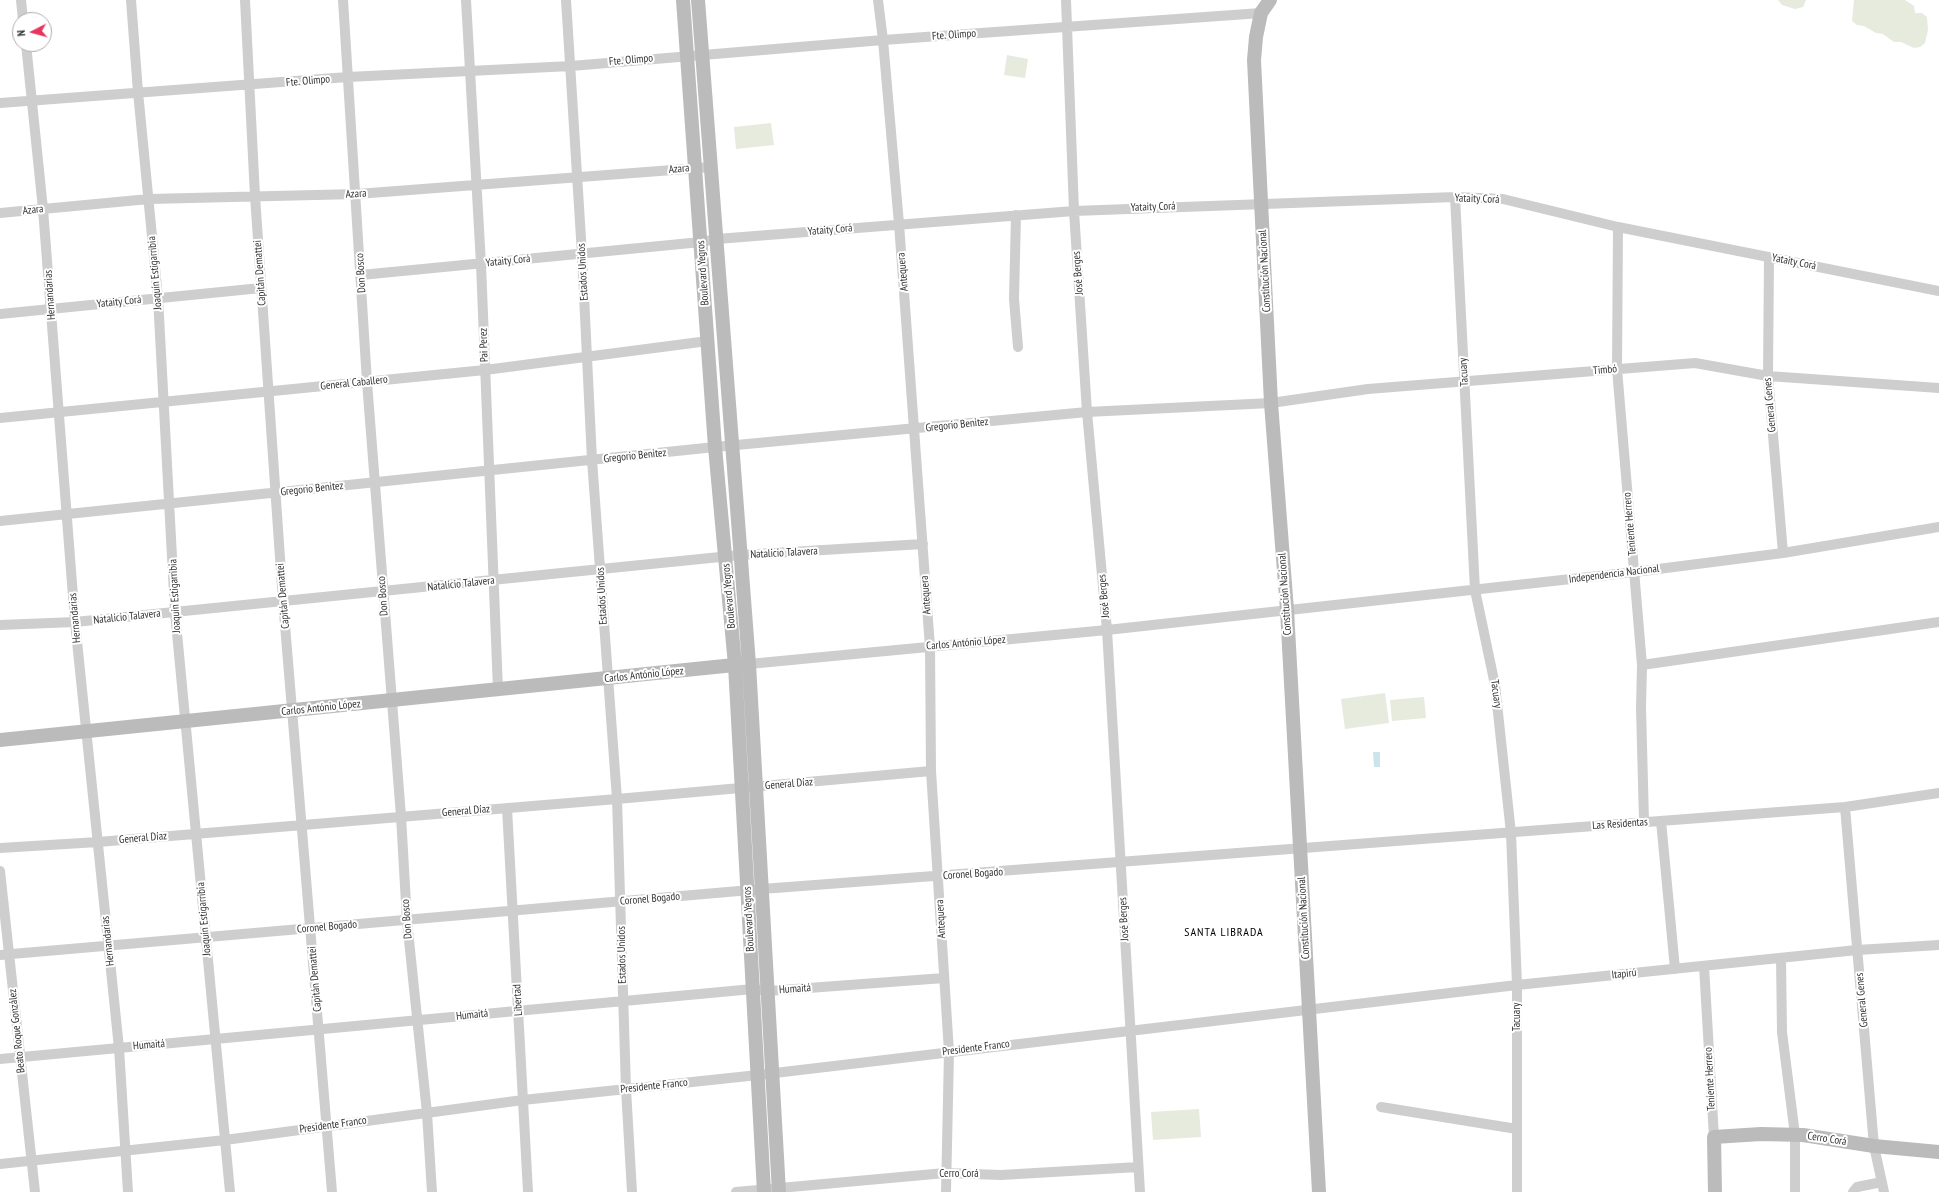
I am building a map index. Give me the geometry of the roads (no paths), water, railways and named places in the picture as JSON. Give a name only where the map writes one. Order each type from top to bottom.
[{"type":"main road","name":"Boulevard Yegros","points":[[682,0],[715,447],[726,556],[742,665],[756,787],[779,1190]]},
{"type":"main road","name":"Boulevard Yegros","points":[[698,0],[712,167],[740,555],[742,788],[764,1191]]},
{"type":"main road","name":"Constitución Nacional","points":[[1270,0],[1261,13],[1256,37],[1254,60],[1271,404],[1287,610],[1319,1192]]},
{"type":"main road","name":"Carlos António López","points":[[0,740],[607,680],[742,665]]},
{"type":"main road","name":"Cerro Corá","points":[[1714,1137],[1761,1134],[1795,1135],[1874,1146],[1939,1152]]},
{"type":"main road","name":"Teniente Herrero","points":[[1714,1137],[1715,1192]]},
{"type":"street","points":[[21,0],[22,12]]},
{"type":"street","name":"Joaquín Estigarribia","points":[[132,0],[138,92],[158,298],[175,612],[230,1192]]},
{"type":"street","name":"Capitán Demattei","points":[[245,0],[248,86],[275,493],[332,1192]]},
{"type":"street","name":"Don Bosco","points":[[343,0],[357,194],[367,382],[401,816],[407,920],[427,1113],[432,1192]]},
{"type":"street","name":"Pai Perez","points":[[466,0],[481,264],[498,690]]},
{"type":"street","name":"Estados Unidos","points":[[566,0],[578,178],[592,460],[601,570],[607,680],[617,799],[626,1089],[632,1192]]},
{"type":"street","name":"Antequera","points":[[878,0],[883,40],[899,224],[930,647],[931,771],[948,1052],[945,1173],[946,1192]]},
{"type":"street","name":"José Berges","points":[[1066,0],[1074,211],[1087,412],[1107,630],[1140,1192]]},
{"type":"street","name":"Fte. Olimpo","points":[[0,103],[138,92],[248,86],[348,77],[571,66],[687,55],[1261,13]]},
{"type":"street","name":"Hernandarias","points":[[27,52],[43,209],[75,622],[119,1048],[128,1192]]},
{"type":"street","name":"Azara","points":[[0,213],[149,199],[357,194],[712,167]]},
{"type":"street","name":"Yataity Corá","points":[[361,275],[701,242],[717,239],[1016,215],[1261,203],[1455,197],[1502,199],[1618,227],[1939,291]]},
{"type":"street","name":"Tacuary","points":[[1455,197],[1475,590],[1495,685],[1511,833],[1517,985],[1517,1192]]},
{"type":"street","points":[[1016,215],[1014,299],[1018,347]]},
{"type":"street","name":"Teniente Herrero","points":[[1618,227],[1617,369],[1642,665],[1641,708],[1644,822]]},
{"type":"street","name":"General Genes","points":[[1769,257],[1768,376],[1783,552]]},
{"type":"street","name":"Yataity Corá","points":[[0,314],[261,288]]},
{"type":"street","name":"General Caballero","points":[[0,418],[485,370],[587,358],[708,341]]},
{"type":"street","name":"Timbó","points":[[1271,404],[1368,389],[1695,363],[1768,376],[1939,388]]},
{"type":"street","name":"Gregorio Benitez","points":[[0,521],[715,447],[732,447],[1087,412],[1271,404]]},
{"type":"street","name":"Independencia Nacional","points":[[1287,610],[1635,572],[1783,552],[1939,527]]},
{"type":"street","name":"Natalicio Talavera","points":[[0,625],[75,622],[601,570],[726,556],[923,544]]},
{"type":"street","name":"Carlos António López","points":[[742,665],[1107,630],[1287,610]]},
{"type":"street","points":[[1642,665],[1939,622]]},
{"type":"street","name":"General Díaz","points":[[0,848],[98,842],[617,799],[931,771]]},
{"type":"street","name":"Las Residentas","points":[[1300,849],[1845,807],[1939,793]]},
{"type":"street","name":"General Genes","points":[[1845,807],[1874,1146],[1883,1187]]},
{"type":"street","name":"Libertad","points":[[507,808],[528,1192]]},
{"type":"street","points":[[1661,821],[1675,969]]},
{"type":"street","name":"Coronel Bogado","points":[[5,954],[311,929],[762,889],[1300,849]]},
{"type":"street","name":"Beato Roque González","points":[[0,871],[5,954],[20,1057],[35,1192]]},
{"type":"street","name":"Itapirú","points":[[1309,1009],[1517,985],[1857,950],[1939,945]]},
{"type":"street","points":[[1781,958],[1782,1032],[1795,1135],[1795,1192]]},
{"type":"street","name":"Teniente Herrero","points":[[1704,966],[1714,1137]]},
{"type":"street","name":"Humaitá","points":[[0,1059],[753,989],[768,991],[944,978]]},
{"type":"street","name":"Presidente Franco","points":[[0,1164],[225,1140],[523,1100],[758,1075],[772,1072],[1309,1009]]},
{"type":"street","points":[[1381,1107],[1517,1129]]},
{"type":"street","name":"Cerro Corá","points":[[736,1192],[779,1190],[945,1173],[1001,1175],[1138,1167]]},
{"type":"street","points":[[1853,1192],[1857,1187],[1883,1187]]},
{"type":"water","points":[[1373,752],[1380,752],[1380,767],[1374,767]]},
{"type":"district","name":"SANTA LIBRADA","points":[[1224,933]]}]
